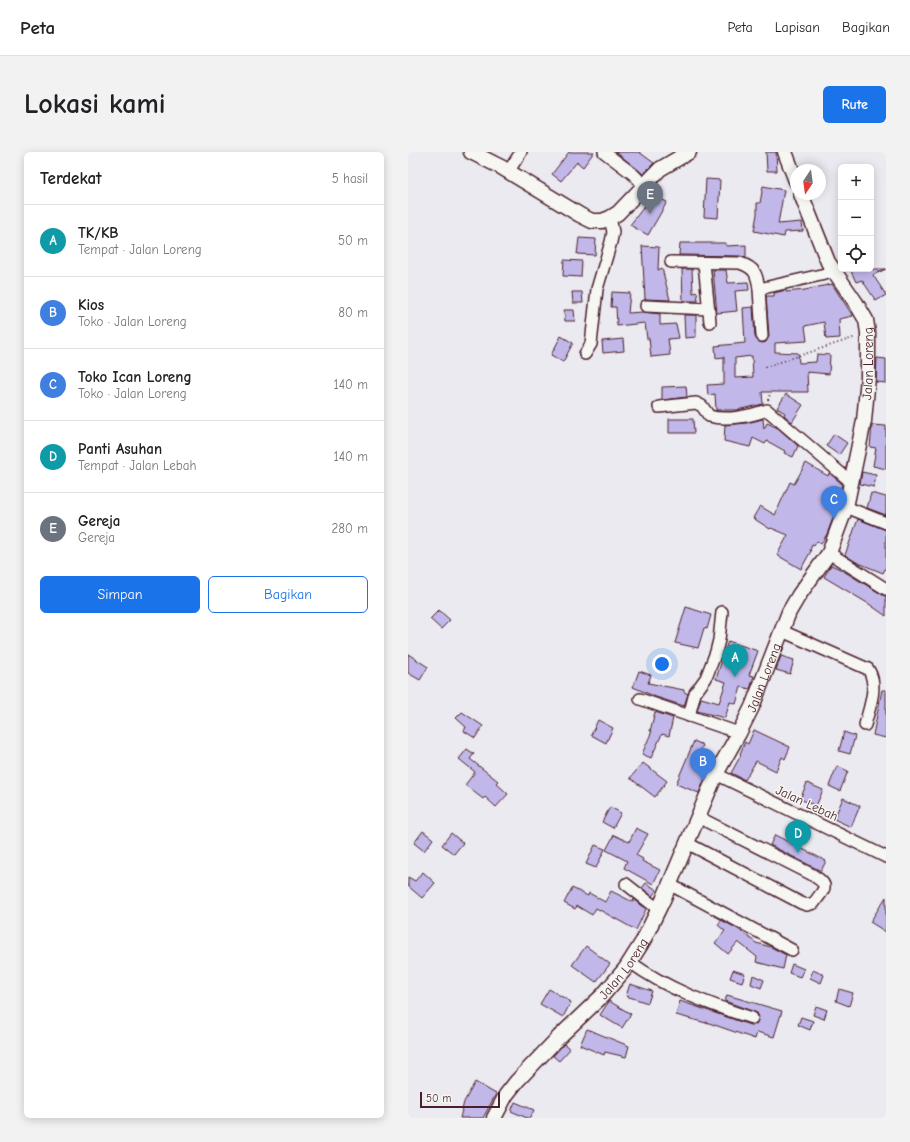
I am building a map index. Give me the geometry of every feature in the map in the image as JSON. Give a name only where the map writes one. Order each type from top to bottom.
[{"type":"street","points":[[471,152],[592,221],[602,221],[618,213],[660,169],[687,152]]},
{"type":"street","points":[[508,172],[521,152]]},
{"type":"street","points":[[604,152],[634,174],[645,186]]},
{"type":"street","points":[[785,152],[790,166]]},
{"type":"street","name":"Jalan Loreng","points":[[494,1118],[506,1095],[517,1081],[543,1053],[602,996],[630,962],[643,941],[716,774],[739,733],[764,679],[789,612],[799,595],[829,553],[846,507],[864,422],[868,377],[868,333],[866,320],[834,272],[826,256],[803,200]]},
{"type":"street","points":[[585,354],[591,344],[597,289],[613,232],[610,218]]},
{"type":"street","points":[[671,262],[704,264],[733,263],[749,266],[756,275],[759,288],[762,336]]},
{"type":"street","points":[[704,264],[710,322]]},
{"type":"street","points":[[759,288],[834,272]]},
{"type":"street","points":[[646,306],[708,309]]},
{"type":"street","points":[[658,407],[696,403],[702,406],[709,416],[720,417],[744,416],[767,410],[851,482]]},
{"type":"street","points":[[846,507],[886,522]]},
{"type":"street","points":[[829,553],[886,589]]},
{"type":"street","points":[[689,716],[695,693],[706,678],[716,652],[722,612]]},
{"type":"street","points":[[782,631],[868,669],[873,682],[873,689],[865,725]]},
{"type":"street","points":[[640,699],[739,733]]},
{"type":"street","name":"Jalan Lebah","points":[[716,774],[886,857]]},
{"type":"street","points":[[687,843],[801,903],[811,905],[814,904],[822,892],[824,886],[823,881],[698,817]]},
{"type":"street","points":[[626,884],[658,909]]},
{"type":"street","points":[[669,884],[792,950]]},
{"type":"street","points":[[630,962],[647,975],[669,987],[715,1006],[752,1018]]},
{"type":"path","points":[[765,367],[868,333]]},
{"type":"building","points":[[569,152],[594,152],[583,167],[577,162],[561,181],[552,174]]},
{"type":"building","points":[[616,152],[639,152],[654,163],[643,174]]},
{"type":"building","points":[[766,152],[776,152],[777,171],[767,171]]},
{"type":"building","points":[[706,179],[720,180],[718,218],[704,217]]},
{"type":"building","points":[[763,186],[784,190],[778,224],[802,222],[803,231],[785,232],[784,237],[754,231],[757,203],[760,203]]},
{"type":"building","points":[[653,195],[667,202],[648,235],[630,225]]},
{"type":"building","points":[[579,238],[596,239],[595,255],[577,254]]},
{"type":"building","points":[[680,243],[726,243],[726,246],[746,245],[746,258],[740,256],[679,255]]},
{"type":"building","points":[[642,246],[659,247],[658,270],[662,268],[670,300],[645,299]]},
{"type":"building","points":[[564,260],[582,261],[581,277],[563,276]]},
{"type":"building","points":[[682,269],[692,269],[693,293],[697,292],[698,301],[683,301]]},
{"type":"building","points":[[874,269],[886,269],[873,275],[886,295],[876,301],[862,280],[856,282],[851,272],[874,272]]},
{"type":"building","points":[[713,270],[726,270],[728,283],[748,282],[749,290],[735,291],[737,311],[717,313]]},
{"type":"building","points":[[832,284],[853,316],[839,319],[840,338],[826,339],[824,322],[805,326],[807,341],[775,343],[775,352],[798,353],[799,363],[816,362],[817,354],[830,355],[829,374],[807,372],[808,392],[762,392],[763,404],[737,410],[716,410],[715,394],[708,395],[707,385],[724,384],[724,357],[716,358],[715,346],[745,343],[743,308],[753,307],[755,337],[759,342],[763,343],[766,342],[769,336],[766,296],[774,296],[774,293],[786,290],[786,292],[805,290]],"holes":[[[752,356],[753,377],[735,378],[735,358]]]},
{"type":"building","points":[[572,292],[582,292],[583,303],[573,303]]},
{"type":"building","points":[[612,292],[630,293],[628,313],[643,312],[660,314],[660,325],[676,324],[679,338],[668,339],[670,355],[651,357],[649,338],[647,339],[645,323],[617,326],[616,307],[611,307]]},
{"type":"building","points":[[564,310],[574,310],[575,321],[565,321]]},
{"type":"building","points":[[684,315],[696,315],[696,337],[685,338]]},
{"type":"building","points":[[561,336],[573,343],[563,362],[551,355]]},
{"type":"building","points":[[623,339],[624,351],[603,353],[602,341]]},
{"type":"building","points":[[877,358],[886,359],[886,383],[876,382]]},
{"type":"building","points":[[686,386],[687,397],[662,400],[662,387]]},
{"type":"building","points":[[786,394],[803,405],[792,422],[784,415],[785,413],[777,408]]},
{"type":"building","points":[[669,419],[693,419],[694,433],[669,433]]},
{"type":"building","points":[[763,419],[764,429],[767,423],[778,428],[798,446],[793,457],[784,453],[785,451],[767,441],[765,444],[753,438],[750,447],[724,441],[725,425],[747,423]]},
{"type":"building","points":[[872,425],[886,426],[886,469],[873,466],[876,448],[870,447]]},
{"type":"building","points":[[834,434],[847,443],[839,455],[826,446]]},
{"type":"building","points":[[806,463],[828,476],[829,473],[842,484],[835,502],[838,505],[827,534],[821,544],[817,541],[814,546],[812,545],[811,551],[801,569],[777,555],[788,535],[771,528],[770,529],[753,518],[760,506],[775,515],[790,482],[794,484]]},
{"type":"building","points":[[862,472],[876,475],[874,487],[860,484]]},
{"type":"building","points":[[871,493],[886,497],[886,515],[867,508]]},
{"type":"building","points":[[858,519],[886,530],[886,567],[883,573],[856,562],[845,555]]},
{"type":"building","points":[[831,565],[886,597],[886,616],[824,577]]},
{"type":"building","points":[[686,607],[711,615],[707,629],[704,628],[698,648],[675,643]]},
{"type":"building","points":[[439,610],[450,620],[441,629],[430,619]]},
{"type":"building","points":[[728,641],[758,651],[749,675],[754,676],[750,689],[741,687],[736,704],[730,702],[725,718],[697,711],[701,698],[719,703],[726,682],[716,679]]},
{"type":"building","points":[[408,654],[428,667],[420,680],[408,673]]},
{"type":"building","points":[[781,656],[794,660],[790,674],[776,670]]},
{"type":"building","points":[[639,671],[651,675],[648,683],[684,690],[684,692],[688,694],[684,706],[656,697],[633,687]]},
{"type":"building","points":[[882,690],[886,690],[886,738],[873,735]]},
{"type":"building","points":[[462,712],[483,726],[475,738],[464,731],[466,727],[456,718]]},
{"type":"building","points":[[655,712],[673,718],[669,736],[662,734],[651,758],[642,754],[652,731],[650,731]]},
{"type":"building","points":[[598,720],[613,728],[606,743],[591,735]]},
{"type":"building","points":[[754,730],[790,747],[785,759],[782,757],[776,771],[756,761],[745,780],[731,773],[741,755],[740,754],[745,742],[748,744]]},
{"type":"building","points":[[844,732],[855,736],[850,754],[839,751]]},
{"type":"building","points":[[694,741],[703,745],[694,765],[708,771],[699,793],[676,784]]},
{"type":"building","points":[[467,749],[474,754],[470,759],[498,781],[496,783],[508,794],[496,807],[485,797],[483,799],[465,785],[475,772],[459,759]]},
{"type":"building","points":[[643,763],[667,781],[655,797],[630,778]]},
{"type":"building","points":[[837,766],[848,771],[840,791],[829,786]]},
{"type":"building","points":[[807,783],[823,790],[816,806],[800,799]]},
{"type":"building","points":[[843,798],[860,806],[851,827],[834,819]]},
{"type":"building","points":[[610,807],[621,813],[613,828],[602,822]]},
{"type":"building","points":[[636,828],[648,834],[636,855],[643,859],[642,861],[660,870],[653,884],[624,868],[627,861],[606,850],[614,835],[629,842]]},
{"type":"building","points":[[423,831],[433,839],[424,851],[414,843]]},
{"type":"building","points":[[451,833],[463,843],[454,854],[442,845]]},
{"type":"building","points":[[775,835],[826,861],[821,871],[770,845]]},
{"type":"building","points":[[595,845],[605,849],[596,868],[586,864]]},
{"type":"building","points":[[423,872],[435,883],[422,898],[408,886],[408,877],[415,881]]},
{"type":"building","points":[[646,883],[657,890],[652,896],[642,888]]},
{"type":"building","points":[[572,888],[588,896],[589,893],[605,902],[611,891],[633,902],[634,899],[646,909],[636,930],[596,908],[592,915],[577,906],[575,909],[564,903]]},
{"type":"building","points":[[886,897],[886,932],[870,922]]},
{"type":"building","points":[[721,920],[738,929],[756,943],[771,947],[786,955],[783,969],[756,962],[757,957],[738,942],[728,954],[715,943],[725,931],[718,925]]},
{"type":"building","points":[[586,946],[610,964],[596,982],[572,965]]},
{"type":"building","points":[[792,964],[804,969],[800,977],[789,973]]},
{"type":"building","points":[[733,970],[745,974],[742,982],[730,978]]},
{"type":"building","points":[[813,970],[824,975],[821,983],[810,978]]},
{"type":"building","points":[[753,975],[764,980],[761,988],[751,984]]},
{"type":"building","points":[[630,984],[652,991],[648,1003],[626,996]]},
{"type":"building","points":[[549,989],[571,1002],[563,1017],[540,1004]]},
{"type":"building","points":[[839,989],[853,993],[849,1006],[836,1001]]},
{"type":"building","points":[[727,995],[782,1011],[774,1037],[757,1032],[755,1039],[706,1022],[676,1015],[680,1001],[750,1025],[757,1023],[759,1017],[757,1013],[725,1001]]},
{"type":"building","points":[[609,1001],[631,1014],[622,1028],[600,1015]]},
{"type":"building","points":[[816,1006],[827,1010],[824,1019],[813,1015]]},
{"type":"building","points":[[801,1017],[813,1021],[810,1030],[798,1025]]},
{"type":"building","points":[[587,1029],[629,1046],[626,1057],[605,1052],[604,1055],[580,1045]]},
{"type":"building","points":[[564,1044],[570,1049],[559,1061],[553,1056]]},
{"type":"building","points":[[475,1082],[496,1094],[483,1118],[460,1118],[464,1102]]},
{"type":"building","points":[[515,1102],[534,1110],[530,1118],[511,1111]]},
{"type":"place","name":"Gereja","points":[[650,214]]},
{"type":"place","name":"Toko Ican Loreng","points":[[834,519]]},
{"type":"place","name":"TK/KB","points":[[735,677]]},
{"type":"place","name":"Kios","points":[[703,781]]},
{"type":"place","name":"Panti Asuhan","points":[[798,853]]}]
